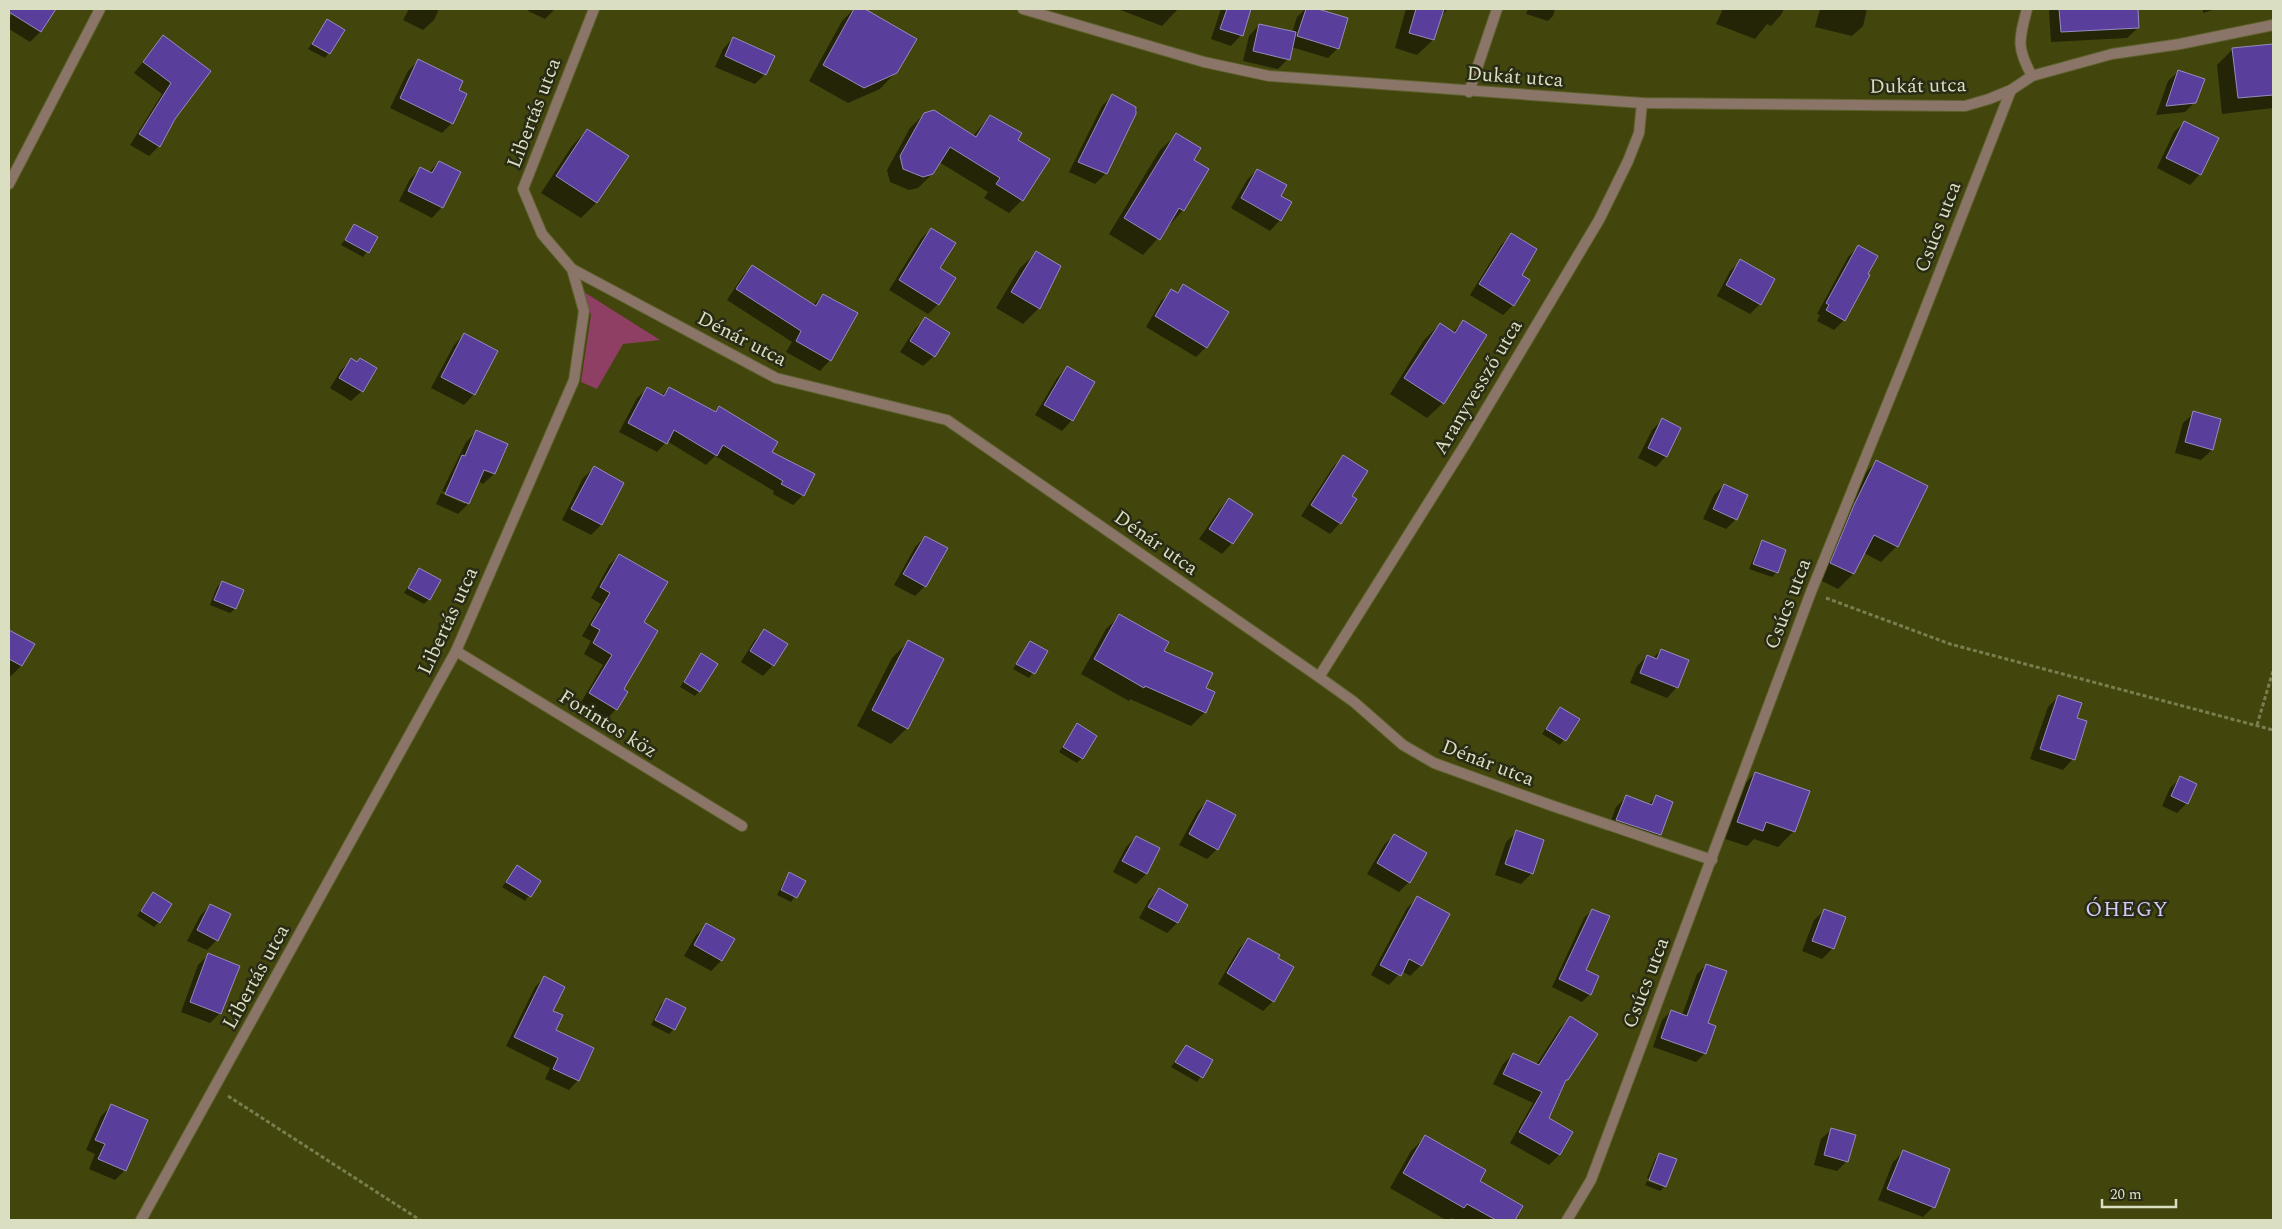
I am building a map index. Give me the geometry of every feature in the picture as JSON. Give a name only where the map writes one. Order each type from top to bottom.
[{"type":"street","points":[[9,184],[100,9]]},
{"type":"street","name":"Libertás utca","points":[[141,1220],[456,651],[574,380],[584,311],[572,269],[542,234],[523,188],[594,9]]},
{"type":"street","name":"Dukát utca","points":[[1023,9],[1204,62],[1269,76],[1469,92],[1642,103],[1965,106],[2011,90]]},
{"type":"street","points":[[1469,92],[1497,9]]},
{"type":"street","points":[[2027,9],[2020,39],[2021,56],[2032,76]]},
{"type":"street","points":[[2011,90],[2032,76],[2112,54],[2180,44],[2273,25]]},
{"type":"street","name":"Csúcs utca","points":[[1567,1220],[1591,1180],[1811,592],[1906,358],[2011,90]]},
{"type":"street","name":"Aranyvessző utca","points":[[1319,677],[1466,443],[1599,220],[1628,161],[1639,133],[1642,103]]},
{"type":"street","name":"Dénár utca","points":[[572,269],[776,378],[947,420],[1319,677],[1354,702],[1403,745],[1434,763],[1712,860]]},
{"type":"street","name":"Forintos köz","points":[[456,651],[742,826]]},
{"type":"path","points":[[1811,592],[1950,644],[2273,730]]},
{"type":"path","points":[[2257,725],[2273,671]]},
{"type":"path","points":[[214,1088],[420,1220]]},
{"type":"shaded area","points":[[584,292],[660,340],[623,344],[597,389],[581,382],[591,315]]},
{"type":"building","points":[[9,9],[56,9],[41,32],[9,12]]},
{"type":"building","points":[[854,9],[865,9],[917,39],[897,73],[864,88],[823,65]]},
{"type":"building","points":[[1227,9],[1251,9],[1243,36],[1220,29]]},
{"type":"building","points":[[1306,9],[1318,9],[1348,18],[1339,49],[1297,36]]},
{"type":"building","points":[[1416,9],[1444,9],[1434,40],[1409,33]]},
{"type":"building","points":[[2059,9],[2138,9],[2139,28],[2061,32]]},
{"type":"building","points":[[327,19],[345,30],[330,54],[312,44]]},
{"type":"building","points":[[1259,24],[1296,32],[1290,60],[1253,51]]},
{"type":"building","points":[[163,35],[211,71],[175,119],[160,147],[139,134],[171,83],[143,62]]},
{"type":"building","points":[[733,37],[775,56],[766,75],[725,56]]},
{"type":"building","points":[[2273,44],[2273,95],[2238,98],[2232,48]]},
{"type":"building","points":[[418,59],[463,81],[459,90],[467,94],[453,124],[400,98]]},
{"type":"building","points":[[2178,70],[2205,79],[2196,103],[2166,106]]},
{"type":"building","points":[[1112,94],[1136,107],[1136,114],[1107,174],[1078,162]]},
{"type":"building","points":[[934,110],[976,137],[990,115],[1022,133],[1018,140],[1050,159],[1023,201],[996,184],[1000,178],[950,147],[933,174],[923,177],[903,169],[900,156],[924,113]]},
{"type":"building","points":[[2184,121],[2219,138],[2201,175],[2166,158]]},
{"type":"building","points":[[587,129],[629,156],[597,203],[556,176]]},
{"type":"building","points":[[1176,133],[1201,148],[1194,160],[1209,169],[1184,211],[1179,208],[1160,240],[1124,218]]},
{"type":"building","points":[[439,161],[461,172],[443,208],[408,191],[420,167],[432,173]]},
{"type":"building","points":[[1257,169],[1287,185],[1281,196],[1292,202],[1281,221],[1241,198]]},
{"type":"building","points":[[354,224],[378,237],[369,253],[345,240]]},
{"type":"building","points":[[931,228],[956,243],[940,268],[956,278],[939,305],[899,280]]},
{"type":"building","points":[[1511,233],[1537,249],[1522,275],[1530,280],[1514,306],[1479,284]]},
{"type":"building","points":[[1858,245],[1878,256],[1845,321],[1826,310],[1829,305],[1826,303]]},
{"type":"building","points":[[1036,251],[1061,266],[1040,309],[1011,292]]},
{"type":"building","points":[[1740,259],[1775,279],[1761,305],[1726,285]]},
{"type":"building","points":[[752,265],[816,306],[823,294],[858,313],[831,361],[796,341],[801,331],[736,289]]},
{"type":"building","points":[[1183,284],[1229,312],[1207,348],[1155,316],[1171,289],[1178,293]]},
{"type":"building","points":[[925,317],[950,333],[935,357],[910,341]]},
{"type":"building","points":[[1463,320],[1487,335],[1444,404],[1404,378],[1440,323],[1455,333]]},
{"type":"building","points":[[464,333],[498,351],[475,395],[441,377]]},
{"type":"building","points":[[351,358],[357,362],[360,358],[377,368],[363,392],[339,378]]},
{"type":"building","points":[[1067,366],[1095,382],[1073,421],[1044,405]]},
{"type":"building","points":[[647,387],[664,396],[669,387],[716,412],[719,406],[778,442],[772,452],[815,474],[804,496],[781,484],[783,481],[723,445],[717,456],[674,430],[667,444],[628,423]]},
{"type":"building","points":[[2193,411],[2221,419],[2213,450],[2185,442]]},
{"type":"building","points":[[1662,418],[1681,428],[1667,457],[1648,448]]},
{"type":"building","points":[[476,430],[508,444],[495,474],[484,470],[469,504],[445,494],[462,455],[465,456]]},
{"type":"building","points":[[1343,455],[1368,471],[1352,496],[1357,499],[1341,524],[1311,505]]},
{"type":"building","points":[[1876,460],[1928,486],[1898,547],[1874,535],[1854,574],[1830,563],[1854,505]]},
{"type":"building","points":[[594,466],[624,483],[602,525],[571,509]]},
{"type":"building","points":[[1724,484],[1748,495],[1737,520],[1713,509]]},
{"type":"building","points":[[1229,498],[1253,514],[1233,544],[1209,529]]},
{"type":"building","points":[[925,536],[948,548],[926,587],[903,574]]},
{"type":"building","points":[[1762,540],[1786,550],[1778,573],[1753,564]]},
{"type":"building","points":[[619,554],[668,582],[644,622],[658,631],[624,689],[628,692],[617,710],[589,693],[612,655],[593,643],[600,630],[591,625],[610,593],[600,587]]},
{"type":"building","points":[[419,568],[441,580],[430,600],[408,588]]},
{"type":"building","points":[[222,581],[244,590],[236,609],[214,600]]},
{"type":"building","points":[[1119,614],[1169,642],[1164,651],[1213,673],[1206,688],[1215,692],[1206,713],[1145,686],[1144,688],[1094,659]]},
{"type":"building","points":[[764,629],[788,644],[774,666],[750,651]]},
{"type":"building","points":[[9,630],[35,644],[22,666],[9,659]]},
{"type":"building","points":[[908,640],[944,659],[908,729],[872,710]]},
{"type":"building","points":[[1030,641],[1048,651],[1035,674],[1016,664]]},
{"type":"building","points":[[1661,649],[1689,660],[1678,688],[1640,673],[1647,655],[1657,659]]},
{"type":"building","points":[[701,653],[718,664],[700,692],[684,682]]},
{"type":"building","points":[[2058,695],[2082,703],[2077,718],[2087,721],[2075,760],[2040,749]]},
{"type":"building","points":[[1560,707],[1580,719],[1566,741],[1546,729]]},
{"type":"building","points":[[1077,723],[1097,736],[1083,759],[1063,747]]},
{"type":"building","points":[[1755,772],[1810,791],[1795,832],[1766,822],[1763,831],[1737,822]]},
{"type":"building","points":[[2180,776],[2197,784],[2188,804],[2171,796]]},
{"type":"building","points":[[1626,795],[1652,805],[1656,795],[1673,802],[1661,835],[1616,820]]},
{"type":"building","points":[[1207,800],[1236,815],[1218,850],[1189,834]]},
{"type":"building","points":[[1516,830],[1544,840],[1533,874],[1505,864]]},
{"type":"building","points":[[1394,834],[1427,853],[1410,883],[1377,863]]},
{"type":"building","points":[[1136,836],[1160,848],[1147,874],[1122,861]]},
{"type":"building","points":[[517,865],[541,881],[531,897],[506,882]]},
{"type":"building","points":[[789,872],[806,881],[797,898],[781,890]]},
{"type":"building","points":[[1159,888],[1188,905],[1178,923],[1148,907]]},
{"type":"building","points":[[153,892],[172,904],[160,923],[141,911]]},
{"type":"building","points":[[1417,896],[1450,914],[1422,966],[1409,959],[1401,976],[1380,965]]},
{"type":"building","points":[[210,904],[231,914],[218,941],[197,930]]},
{"type":"building","points":[[1592,909],[1610,916],[1586,970],[1599,976],[1591,995],[1559,979]]},
{"type":"building","points":[[1824,909],[1846,917],[1834,949],[1812,941]]},
{"type":"building","points":[[706,923],[735,939],[722,961],[694,945]]},
{"type":"building","points":[[1248,938],[1280,955],[1278,958],[1294,967],[1274,1002],[1227,973]]},
{"type":"building","points":[[208,953],[240,966],[221,1014],[190,1002]]},
{"type":"building","points":[[1706,964],[1727,971],[1708,1023],[1716,1026],[1706,1054],[1661,1038],[1671,1010],[1687,1016]]},
{"type":"building","points":[[544,976],[565,987],[553,1011],[563,1015],[556,1030],[594,1048],[579,1081],[553,1069],[558,1058],[514,1037]]},
{"type":"building","points":[[666,998],[686,1008],[675,1030],[655,1020]]},
{"type":"building","points":[[1570,1016],[1598,1034],[1568,1080],[1566,1080],[1549,1118],[1573,1132],[1560,1155],[1519,1132],[1542,1092],[1503,1074],[1513,1053],[1539,1065]]},
{"type":"building","points":[[1186,1045],[1213,1060],[1203,1078],[1175,1062]]},
{"type":"building","points":[[111,1104],[148,1120],[126,1171],[98,1159],[105,1144],[95,1140]]},
{"type":"building","points":[[1831,1128],[1856,1135],[1848,1162],[1824,1155]]},
{"type":"building","points":[[1425,1135],[1486,1170],[1480,1181],[1523,1206],[1515,1220],[1496,1220],[1467,1204],[1464,1208],[1403,1173]]},
{"type":"building","points":[[1903,1150],[1950,1169],[1935,1208],[1887,1189]]},
{"type":"building","points":[[1659,1153],[1677,1159],[1666,1187],[1649,1180]]},
{"type":"district","name":"ÓHEGY","points":[[2127,910]]}]
